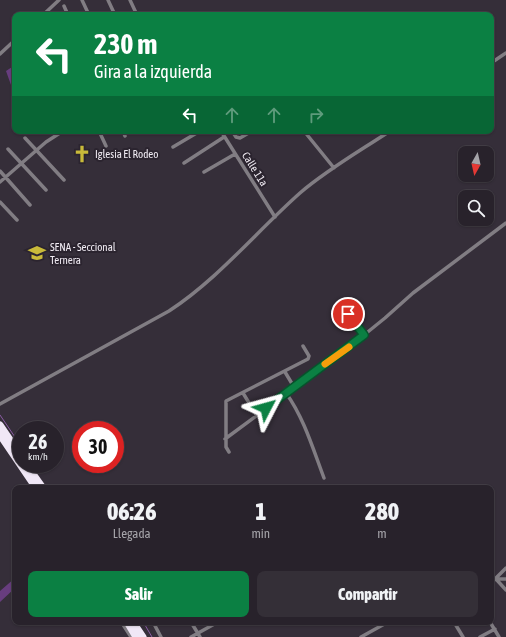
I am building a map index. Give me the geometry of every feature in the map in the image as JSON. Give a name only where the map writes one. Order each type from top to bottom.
[{"type":"highway","points":[[0,425],[12,443]]},
{"type":"highway","points":[[0,435],[34,485]]},
{"type":"highway","points":[[32,473],[41,485]]},
{"type":"highway","points":[[126,625],[136,637]]},
{"type":"highway","points":[[137,625],[143,637]]},
{"type":"street","points":[[46,12],[60,0]]},
{"type":"street","points":[[82,0],[88,12]]},
{"type":"street","points":[[108,0],[114,12]]},
{"type":"street","points":[[130,0],[136,12]]},
{"type":"street","points":[[64,6],[67,12]]},
{"type":"street","points":[[0,54],[12,43]]},
{"type":"street","points":[[494,61],[506,53]]},
{"type":"street","points":[[0,182],[36,150],[59,134]]},
{"type":"street","points":[[100,134],[106,146]]},
{"type":"street","points":[[173,147],[195,134]]},
{"type":"street","name":"Calle 11a","points":[[222,134],[275,217]]},
{"type":"street","points":[[234,134],[236,137],[240,138],[247,134]]},
{"type":"street","points":[[306,134],[334,168]]},
{"type":"street","points":[[0,404],[169,311],[192,296],[301,193],[334,168],[385,134]]},
{"type":"street","points":[[184,163],[224,137]]},
{"type":"street","points":[[25,138],[64,180]]},
{"type":"street","points":[[8,149],[46,190]]},
{"type":"street","points":[[204,172],[235,154]]},
{"type":"street","points":[[0,171],[30,205]]},
{"type":"street","points":[[0,202],[17,220]]},
{"type":"street","points":[[226,439],[364,335],[413,293],[506,223]]},
{"type":"street","points":[[348,314],[364,335]]},
{"type":"street","points":[[229,452],[226,447],[226,402],[309,358],[303,346]]},
{"type":"street","points":[[285,372],[294,387]]},
{"type":"street","points":[[243,393],[257,416]]},
{"type":"street","points":[[286,393],[296,407],[305,426],[324,478]]},
{"type":"street","points":[[496,579],[506,568]]},
{"type":"street","points":[[496,579],[506,579]]},
{"type":"street","points":[[496,579],[506,590]]},
{"type":"street","points":[[125,625],[131,637]]},
{"type":"street","points":[[155,625],[161,637]]},
{"type":"street","points":[[193,625],[199,635]]},
{"type":"street","points":[[191,637],[199,635],[214,625]]},
{"type":"street","points":[[360,637],[382,625]]},
{"type":"street","points":[[456,625],[463,637]]},
{"type":"street","points":[[492,625],[499,637]]},
{"type":"street","points":[[480,637],[495,629]]},
{"type":"shaded area","points":[[12,67],[12,86],[11,85],[6,71]]},
{"type":"shaded area","points":[[12,581],[12,591],[0,602],[0,591]]},
{"type":"waterway","points":[[0,415],[12,433]]},
{"type":"waterway","points":[[145,625],[152,637]]},
{"type":"slow traffic","points":[[325,364],[349,347]]},
{"type":"place","name":"Iglesia El Rodeo","points":[[82,154]]},
{"type":"place","name":"SENA - Seccional Ternera","points":[[37,253]]},
{"type":"route","points":[[266,408],[364,335],[348,314]]}]
